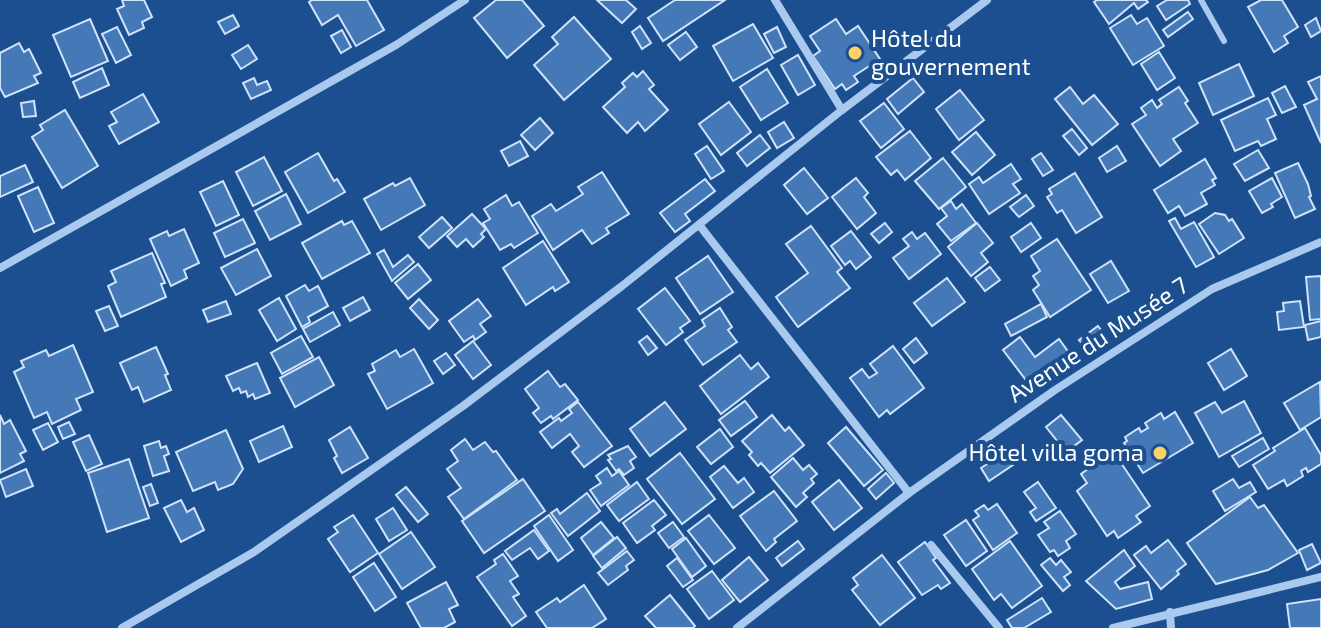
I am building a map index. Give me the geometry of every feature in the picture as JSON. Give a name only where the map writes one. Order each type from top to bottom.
[{"type":"street","points":[[0,268],[396,45],[465,0]]},
{"type":"street","points":[[775,0],[842,110]]},
{"type":"street","points":[[122,628],[254,552],[359,481],[700,226],[842,110],[987,0]]},
{"type":"street","points":[[700,226],[909,493]]},
{"type":"street","name":"Avenue du Musée 7","points":[[737,628],[909,493],[1055,390],[1212,289],[1321,242]]},
{"type":"street","points":[[931,545],[999,628]]},
{"type":"street","points":[[1113,628],[1321,577]]},
{"type":"street","points":[[1170,612],[1171,628]]},
{"type":"lane","points":[[1201,0],[1224,41]]},
{"type":"building","points":[[122,0],[144,0],[152,17],[142,22],[144,28],[129,35],[117,9],[124,6]]},
{"type":"building","points":[[367,0],[384,30],[356,46],[338,15],[322,25],[309,2]]},
{"type":"building","points":[[496,0],[522,0],[544,26],[507,58],[474,18]]},
{"type":"building","points":[[597,0],[626,0],[636,9],[622,23]]},
{"type":"building","points":[[675,0],[725,0],[663,41],[648,18]]},
{"type":"building","points":[[1167,0],[1188,0],[1190,4],[1166,20],[1157,6]]},
{"type":"building","points":[[1261,0],[1282,0],[1298,27],[1284,36],[1288,43],[1274,52],[1248,7]]},
{"type":"building","points":[[1094,2],[1148,2],[1138,9],[1134,3],[1109,24]]},
{"type":"building","points":[[1188,12],[1193,19],[1168,37],[1163,30]]},
{"type":"building","points":[[233,15],[239,26],[225,34],[218,22]]},
{"type":"building","points":[[1131,15],[1137,24],[1147,18],[1164,46],[1133,65],[1110,28]]},
{"type":"building","points":[[574,17],[611,59],[564,100],[534,65],[558,44],[552,37]]},
{"type":"building","points":[[1316,18],[1321,31],[1311,37],[1305,25]]},
{"type":"building","points":[[90,19],[108,61],[71,77],[53,35]]},
{"type":"building","points":[[836,19],[846,34],[858,26],[880,59],[854,76],[858,82],[846,90],[842,84],[835,89],[813,56],[820,51],[810,36]]},
{"type":"building","points":[[753,24],[773,58],[733,81],[713,46]]},
{"type":"building","points":[[640,26],[651,43],[642,49],[632,32]]},
{"type":"building","points":[[117,27],[131,55],[116,63],[102,34]]},
{"type":"building","points":[[777,27],[786,47],[774,53],[764,34]]},
{"type":"building","points":[[342,30],[351,47],[341,53],[331,36]]},
{"type":"building","points":[[686,32],[697,47],[680,60],[668,45]]},
{"type":"building","points":[[19,43],[24,52],[29,49],[41,73],[34,76],[38,83],[5,97],[0,88],[0,53]]},
{"type":"building","points":[[248,45],[257,59],[241,69],[232,55]]},
{"type":"building","points":[[1159,52],[1175,78],[1157,90],[1141,64]]},
{"type":"building","points":[[798,55],[815,85],[798,95],[781,65]]},
{"type":"building","points":[[1239,64],[1254,96],[1213,115],[1199,83]]},
{"type":"building","points":[[102,68],[109,85],[80,98],[73,82]]},
{"type":"building","points":[[767,69],[788,103],[761,120],[740,87]]},
{"type":"building","points":[[643,71],[654,85],[649,89],[668,110],[645,131],[638,122],[627,133],[603,107],[625,87],[622,83],[633,73],[637,77]]},
{"type":"building","points":[[1321,76],[1321,143],[1304,105],[1317,99],[1308,82]]},
{"type":"building","points":[[254,78],[257,85],[267,81],[271,90],[251,99],[243,83]]},
{"type":"building","points":[[913,78],[924,92],[898,114],[887,99]]},
{"type":"building","points":[[1285,86],[1296,107],[1282,113],[1272,93]]},
{"type":"building","points":[[1070,87],[1083,104],[1094,95],[1118,124],[1092,145],[1055,99]]},
{"type":"building","points":[[1179,87],[1198,123],[1173,139],[1181,151],[1160,166],[1132,124],[1146,115],[1141,108],[1152,100],[1157,108],[1162,104],[1159,100]]},
{"type":"building","points":[[960,90],[984,120],[959,140],[936,109]]},
{"type":"building","points":[[143,94],[159,122],[119,144],[109,126],[117,122],[111,112]]},
{"type":"building","points":[[1268,98],[1276,115],[1267,119],[1276,139],[1261,146],[1258,141],[1235,151],[1221,120]]},
{"type":"building","points":[[34,101],[36,116],[23,117],[21,103]]},
{"type":"building","points":[[729,102],[751,132],[721,155],[699,124]]},
{"type":"building","points":[[884,103],[904,129],[881,148],[860,121]]},
{"type":"building","points":[[65,110],[98,166],[62,188],[32,137],[43,130],[40,125]]},
{"type":"building","points":[[540,118],[553,133],[535,150],[521,135]]},
{"type":"building","points":[[784,122],[794,138],[777,148],[768,132]]},
{"type":"building","points":[[1072,129],[1087,148],[1079,155],[1063,136]]},
{"type":"building","points":[[910,131],[931,158],[905,180],[897,170],[891,175],[876,157]]},
{"type":"building","points":[[976,132],[995,155],[972,175],[952,152]]},
{"type":"building","points":[[760,135],[770,148],[747,166],[737,153]]},
{"type":"building","points":[[520,141],[528,156],[509,166],[501,151]]},
{"type":"building","points":[[707,146],[724,171],[711,179],[695,154]]},
{"type":"building","points":[[1117,146],[1126,161],[1107,172],[1099,158]]},
{"type":"building","points":[[1258,150],[1269,168],[1245,181],[1234,164]]},
{"type":"building","points":[[318,153],[334,181],[337,179],[345,192],[308,213],[285,172]]},
{"type":"building","points":[[1041,153],[1053,170],[1043,176],[1032,159]]},
{"type":"building","points":[[264,157],[282,191],[253,206],[236,172]]},
{"type":"building","points":[[943,158],[966,187],[939,209],[915,181]]},
{"type":"building","points":[[1205,159],[1216,178],[1212,180],[1215,185],[1201,193],[1207,204],[1185,216],[1179,206],[1168,213],[1154,190]]},
{"type":"building","points":[[1298,163],[1315,209],[1295,218],[1275,173]]},
{"type":"building","points":[[1011,164],[1021,179],[1013,184],[1020,193],[989,214],[969,184],[979,177],[983,183]]},
{"type":"building","points":[[25,165],[33,182],[0,197],[0,176]]},
{"type":"building","points":[[804,168],[828,198],[807,214],[784,185]]},
{"type":"building","points":[[602,172],[629,214],[606,228],[609,233],[592,244],[582,230],[553,250],[532,216],[551,204],[556,211],[583,194],[578,187]]},
{"type":"building","points":[[1075,173],[1102,217],[1076,233],[1062,210],[1057,213],[1047,197],[1052,194],[1049,189]]},
{"type":"building","points":[[410,178],[425,205],[381,230],[364,199],[393,183],[395,186]]},
{"type":"building","points":[[856,178],[868,193],[864,197],[876,213],[857,229],[832,197]]},
{"type":"building","points":[[1272,178],[1282,197],[1262,213],[1249,191]]},
{"type":"building","points":[[705,179],[715,191],[685,214],[690,221],[675,232],[660,213]]},
{"type":"building","points":[[223,181],[239,215],[216,226],[200,192]]},
{"type":"building","points":[[38,187],[54,223],[34,232],[18,196]]},
{"type":"building","points":[[286,194],[301,224],[270,240],[255,211]]},
{"type":"building","points":[[506,195],[512,206],[519,202],[538,233],[514,248],[511,244],[500,250],[483,223],[490,219],[484,209]]},
{"type":"building","points":[[1026,195],[1034,206],[1019,217],[1010,207]]},
{"type":"building","points":[[951,201],[956,209],[962,204],[976,223],[951,241],[937,224],[947,216],[941,208]]},
{"type":"building","points":[[1215,213],[1225,215],[1229,221],[1232,219],[1244,238],[1219,254],[1199,224]]},
{"type":"building","points":[[472,214],[486,229],[481,234],[484,237],[473,247],[466,239],[457,247],[447,236]]},
{"type":"building","points":[[442,217],[452,228],[429,248],[419,237]]},
{"type":"building","points":[[1175,218],[1181,229],[1194,222],[1214,257],[1196,267],[1169,221]]},
{"type":"building","points":[[243,219],[255,243],[225,257],[214,233]]},
{"type":"building","points":[[342,221],[344,225],[352,221],[370,253],[322,279],[302,243]]},
{"type":"building","points":[[885,223],[892,232],[879,243],[871,234]]},
{"type":"building","points":[[977,223],[993,243],[981,253],[988,262],[971,276],[948,247]]},
{"type":"building","points":[[1031,223],[1041,238],[1021,252],[1011,237]]},
{"type":"building","points":[[811,226],[842,268],[837,272],[850,288],[798,327],[776,297],[808,273],[786,244]]},
{"type":"building","points":[[184,229],[199,263],[184,270],[187,278],[171,286],[150,239],[167,231],[169,236]]},
{"type":"building","points":[[851,231],[871,257],[856,269],[850,261],[845,265],[831,246]]},
{"type":"building","points":[[912,232],[917,239],[925,233],[941,254],[909,279],[893,258],[909,246],[903,239]]},
{"type":"building","points":[[1057,239],[1091,290],[1050,317],[1033,290],[1039,285],[1033,276],[1040,271],[1031,256]]},
{"type":"building","points":[[543,241],[569,282],[555,291],[553,287],[526,305],[503,268]]},
{"type":"building","points":[[257,249],[271,276],[236,295],[221,268]]},
{"type":"building","points":[[384,250],[393,267],[408,255],[414,262],[392,281],[377,254]]},
{"type":"building","points":[[152,253],[165,283],[161,284],[166,297],[121,317],[108,286],[116,282],[111,271]]},
{"type":"building","points":[[708,256],[733,292],[700,314],[676,278]]},
{"type":"building","points":[[1111,261],[1129,291],[1108,303],[1090,274]]},
{"type":"building","points":[[418,264],[431,280],[408,299],[395,283]]},
{"type":"building","points":[[990,267],[1000,280],[985,291],[975,278]]},
{"type":"building","points":[[1321,276],[1321,319],[1310,320],[1306,277]]},
{"type":"building","points":[[947,278],[965,302],[932,326],[914,303]]},
{"type":"building","points":[[305,285],[309,291],[318,286],[328,306],[308,317],[310,322],[302,327],[286,296]]},
{"type":"building","points":[[665,288],[690,321],[680,328],[683,332],[666,345],[638,309]]},
{"type":"building","points":[[363,297],[370,310],[350,321],[343,308]]},
{"type":"building","points":[[279,298],[296,329],[277,341],[259,310]]},
{"type":"building","points":[[419,299],[438,320],[429,329],[410,308]]},
{"type":"building","points":[[478,299],[491,316],[480,324],[486,332],[475,340],[473,336],[464,342],[449,321]]},
{"type":"building","points":[[226,301],[231,314],[208,322],[203,310]]},
{"type":"building","points":[[1300,301],[1304,327],[1279,330],[1277,312],[1284,311],[1283,303]]},
{"type":"building","points":[[1041,304],[1047,317],[1011,336],[1005,324]]},
{"type":"building","points":[[109,306],[118,326],[105,331],[96,311]]},
{"type":"building","points":[[720,308],[732,327],[728,330],[737,342],[703,365],[685,340],[705,326],[702,320]]},
{"type":"building","points":[[333,312],[340,325],[310,342],[303,329]]},
{"type":"building","points":[[1321,321],[1321,337],[1308,340],[1305,325]]},
{"type":"building","points":[[1098,326],[1108,339],[1089,353],[1079,340]]},
{"type":"building","points":[[301,336],[313,357],[282,374],[271,353]]},
{"type":"building","points":[[647,336],[657,348],[648,355],[639,342]]},
{"type":"building","points":[[1020,337],[1035,357],[1059,339],[1072,357],[1032,388],[1003,350]]},
{"type":"building","points":[[916,338],[927,353],[914,363],[903,349]]},
{"type":"building","points":[[473,341],[491,365],[473,379],[455,355]]},
{"type":"building","points":[[73,345],[93,392],[76,399],[81,410],[52,424],[47,412],[34,418],[14,372],[24,367],[21,361],[46,350],[49,356]]},
{"type":"building","points":[[893,346],[924,388],[890,414],[887,410],[879,417],[850,378],[862,369],[869,378],[877,373],[870,364]]},
{"type":"building","points":[[156,347],[168,374],[165,375],[171,390],[144,402],[138,387],[132,390],[120,363]]},
{"type":"building","points":[[414,349],[433,383],[387,409],[368,374],[375,371],[372,364],[396,350],[400,357]]},
{"type":"building","points":[[1231,349],[1247,376],[1224,390],[1208,363]]},
{"type":"building","points":[[446,353],[455,365],[443,374],[434,361]]},
{"type":"building","points":[[740,355],[751,369],[758,363],[769,377],[721,414],[700,386]]},
{"type":"building","points":[[319,357],[334,385],[295,407],[280,378]]},
{"type":"building","points":[[257,363],[270,393],[255,399],[253,394],[248,397],[246,391],[241,393],[239,388],[233,391],[226,376]]},
{"type":"building","points":[[548,371],[560,387],[565,384],[578,400],[553,419],[551,416],[541,423],[533,413],[539,408],[525,389]]},
{"type":"building","points":[[1320,382],[1321,417],[1300,430],[1284,403]]},
{"type":"building","points":[[745,401],[757,417],[731,436],[719,420]]},
{"type":"building","points":[[1244,401],[1261,433],[1219,457],[1195,413],[1215,402],[1222,413]]},
{"type":"building","points":[[578,402],[612,446],[584,467],[572,452],[579,446],[570,434],[552,448],[540,432],[572,413],[569,409]]},
{"type":"building","points":[[665,402],[686,429],[650,456],[630,429]]},
{"type":"building","points":[[1175,412],[1193,443],[1143,473],[1124,443],[1127,441],[1125,437],[1139,428],[1141,432],[1148,428],[1145,423],[1161,413],[1164,419]]},
{"type":"building","points":[[0,415],[4,424],[10,420],[26,451],[20,454],[24,461],[0,473]]},
{"type":"building","points":[[772,415],[785,431],[789,427],[804,445],[770,473],[761,463],[758,466],[749,455],[752,452],[742,441]]},
{"type":"building","points":[[1061,415],[1082,440],[1066,452],[1046,427]]},
{"type":"building","points":[[69,422],[75,434],[63,439],[58,427]]},
{"type":"building","points":[[48,423],[58,442],[43,450],[33,430]]},
{"type":"building","points":[[283,426],[292,447],[259,462],[250,441]]},
{"type":"building","points":[[350,427],[368,458],[342,473],[329,440]]},
{"type":"building","points":[[846,427],[883,470],[864,486],[828,443]]},
{"type":"building","points":[[1305,428],[1321,455],[1321,464],[1308,472],[1306,468],[1301,471],[1303,476],[1287,486],[1284,480],[1268,489],[1253,465]]},
{"type":"building","points":[[720,429],[733,447],[711,464],[697,447]]},
{"type":"building","points":[[226,430],[243,469],[233,484],[218,490],[215,482],[193,491],[176,452]]},
{"type":"building","points":[[89,435],[102,464],[86,471],[73,442]]},
{"type":"building","points":[[1263,438],[1269,449],[1239,467],[1232,456]]},
{"type":"building","points":[[465,439],[473,450],[485,442],[493,452],[496,451],[517,480],[464,519],[448,497],[461,488],[447,469],[458,461],[451,450]]},
{"type":"building","points":[[159,441],[161,448],[166,446],[169,454],[164,456],[169,471],[153,476],[144,446]]},
{"type":"building","points":[[628,446],[636,457],[630,461],[634,468],[624,475],[619,469],[616,471],[608,455]]},
{"type":"building","points":[[1011,448],[1019,461],[989,481],[981,468]]},
{"type":"building","points":[[1113,451],[1150,506],[1136,516],[1141,522],[1118,538],[1114,531],[1107,536],[1077,491],[1087,483],[1081,474]]},
{"type":"building","points":[[680,453],[715,499],[682,524],[647,479]]},
{"type":"building","points":[[793,458],[803,470],[809,465],[817,474],[811,479],[814,483],[803,493],[807,497],[796,507],[771,477]]},
{"type":"building","points":[[129,459],[149,518],[107,532],[88,473]]},
{"type":"building","points":[[724,466],[738,483],[744,478],[754,492],[733,508],[710,477]]},
{"type":"building","points":[[607,468],[612,476],[619,471],[629,485],[601,506],[590,490],[601,483],[596,476]]},
{"type":"building","points":[[26,469],[33,486],[6,497],[0,480]]},
{"type":"building","points":[[886,473],[894,483],[876,499],[868,489]]},
{"type":"building","points":[[523,479],[545,511],[484,553],[462,521]]},
{"type":"building","points":[[1233,479],[1239,488],[1250,482],[1256,492],[1225,511],[1213,491]]},
{"type":"building","points":[[839,480],[862,508],[834,530],[812,502]]},
{"type":"building","points":[[637,482],[649,499],[619,521],[607,505]]},
{"type":"building","points":[[1038,482],[1056,508],[1036,521],[1030,512],[1036,508],[1024,492]]},
{"type":"building","points":[[151,484],[158,503],[150,506],[143,487]]},
{"type":"building","points":[[406,487],[428,514],[418,522],[396,495]]},
{"type":"building","points":[[774,491],[797,521],[774,539],[776,542],[766,551],[740,516]]},
{"type":"building","points":[[587,493],[600,511],[568,536],[551,513],[557,509],[560,514]]},
{"type":"building","points":[[1250,497],[1258,508],[1264,505],[1298,553],[1268,570],[1216,584],[1187,543]]},
{"type":"building","points":[[181,500],[187,512],[194,508],[204,530],[181,542],[164,508]]},
{"type":"building","points":[[654,500],[666,515],[652,526],[655,530],[637,543],[623,523]]},
{"type":"building","points":[[997,504],[1017,533],[993,550],[973,520],[979,516],[975,511],[984,505],[988,510]]},
{"type":"building","points":[[393,508],[407,530],[389,541],[376,519]]},
{"type":"building","points":[[1060,511],[1076,534],[1066,541],[1070,548],[1058,556],[1054,550],[1050,552],[1038,535],[1049,528],[1044,522]]},
{"type":"building","points":[[353,515],[378,553],[350,572],[328,539],[338,532],[334,527]]},
{"type":"building","points":[[549,515],[573,550],[558,561],[534,526]]},
{"type":"building","points":[[709,515],[735,548],[714,564],[688,531]]},
{"type":"building","points":[[966,520],[987,551],[966,566],[944,535]]},
{"type":"building","points":[[601,522],[614,538],[593,555],[581,538]]},
{"type":"building","points":[[673,522],[684,537],[669,548],[658,533]]},
{"type":"building","points":[[534,530],[549,551],[538,559],[530,548],[512,560],[505,551]]},
{"type":"building","points":[[411,532],[435,567],[402,589],[379,554]]},
{"type":"building","points":[[617,537],[626,548],[602,568],[593,556]]},
{"type":"building","points":[[686,538],[706,566],[692,577],[672,549]]},
{"type":"building","points":[[1168,540],[1186,564],[1161,589],[1134,555],[1146,546],[1151,553]]},
{"type":"building","points":[[798,541],[804,549],[782,566],[776,558]]},
{"type":"building","points":[[1010,541],[1042,586],[1012,608],[1001,594],[994,600],[972,569]]},
{"type":"building","points":[[925,542],[936,558],[933,560],[950,583],[941,589],[938,585],[922,595],[898,562]]},
{"type":"building","points":[[1312,544],[1321,563],[1307,570],[1299,550]]},
{"type":"building","points":[[1124,550],[1135,566],[1115,582],[1120,589],[1148,582],[1152,599],[1116,609],[1086,581]]},
{"type":"building","points":[[627,551],[634,560],[626,566],[628,570],[608,585],[598,573]]},
{"type":"building","points":[[503,554],[518,576],[510,581],[519,594],[513,597],[526,616],[512,626],[477,577],[496,564],[494,560]]},
{"type":"building","points":[[882,555],[915,598],[880,625],[852,590],[858,585],[853,578]]},
{"type":"building","points":[[749,557],[768,580],[740,602],[722,580]]},
{"type":"building","points":[[677,558],[693,580],[683,587],[667,566]]},
{"type":"building","points":[[1050,558],[1056,565],[1061,560],[1071,572],[1064,577],[1070,585],[1063,591],[1041,565]]},
{"type":"building","points":[[374,563],[396,597],[375,611],[353,577]]},
{"type":"building","points":[[712,571],[734,600],[709,619],[687,589]]},
{"type":"building","points":[[446,582],[458,605],[449,609],[455,622],[444,628],[421,628],[407,603]]},
{"type":"building","points":[[584,585],[606,619],[592,628],[547,628],[536,612],[557,598],[560,602]]},
{"type":"building","points":[[670,595],[695,626],[693,628],[656,628],[645,616]]},
{"type":"building","points":[[1042,598],[1051,612],[1024,628],[1012,628],[1007,620]]},
{"type":"building","points":[[1321,599],[1321,628],[1290,628],[1287,604]]},
{"type":"place","name":"Hôtel du gouvernement","points":[[855,53]]},
{"type":"place","name":"Hôtel villa goma","points":[[1160,453]]}]
